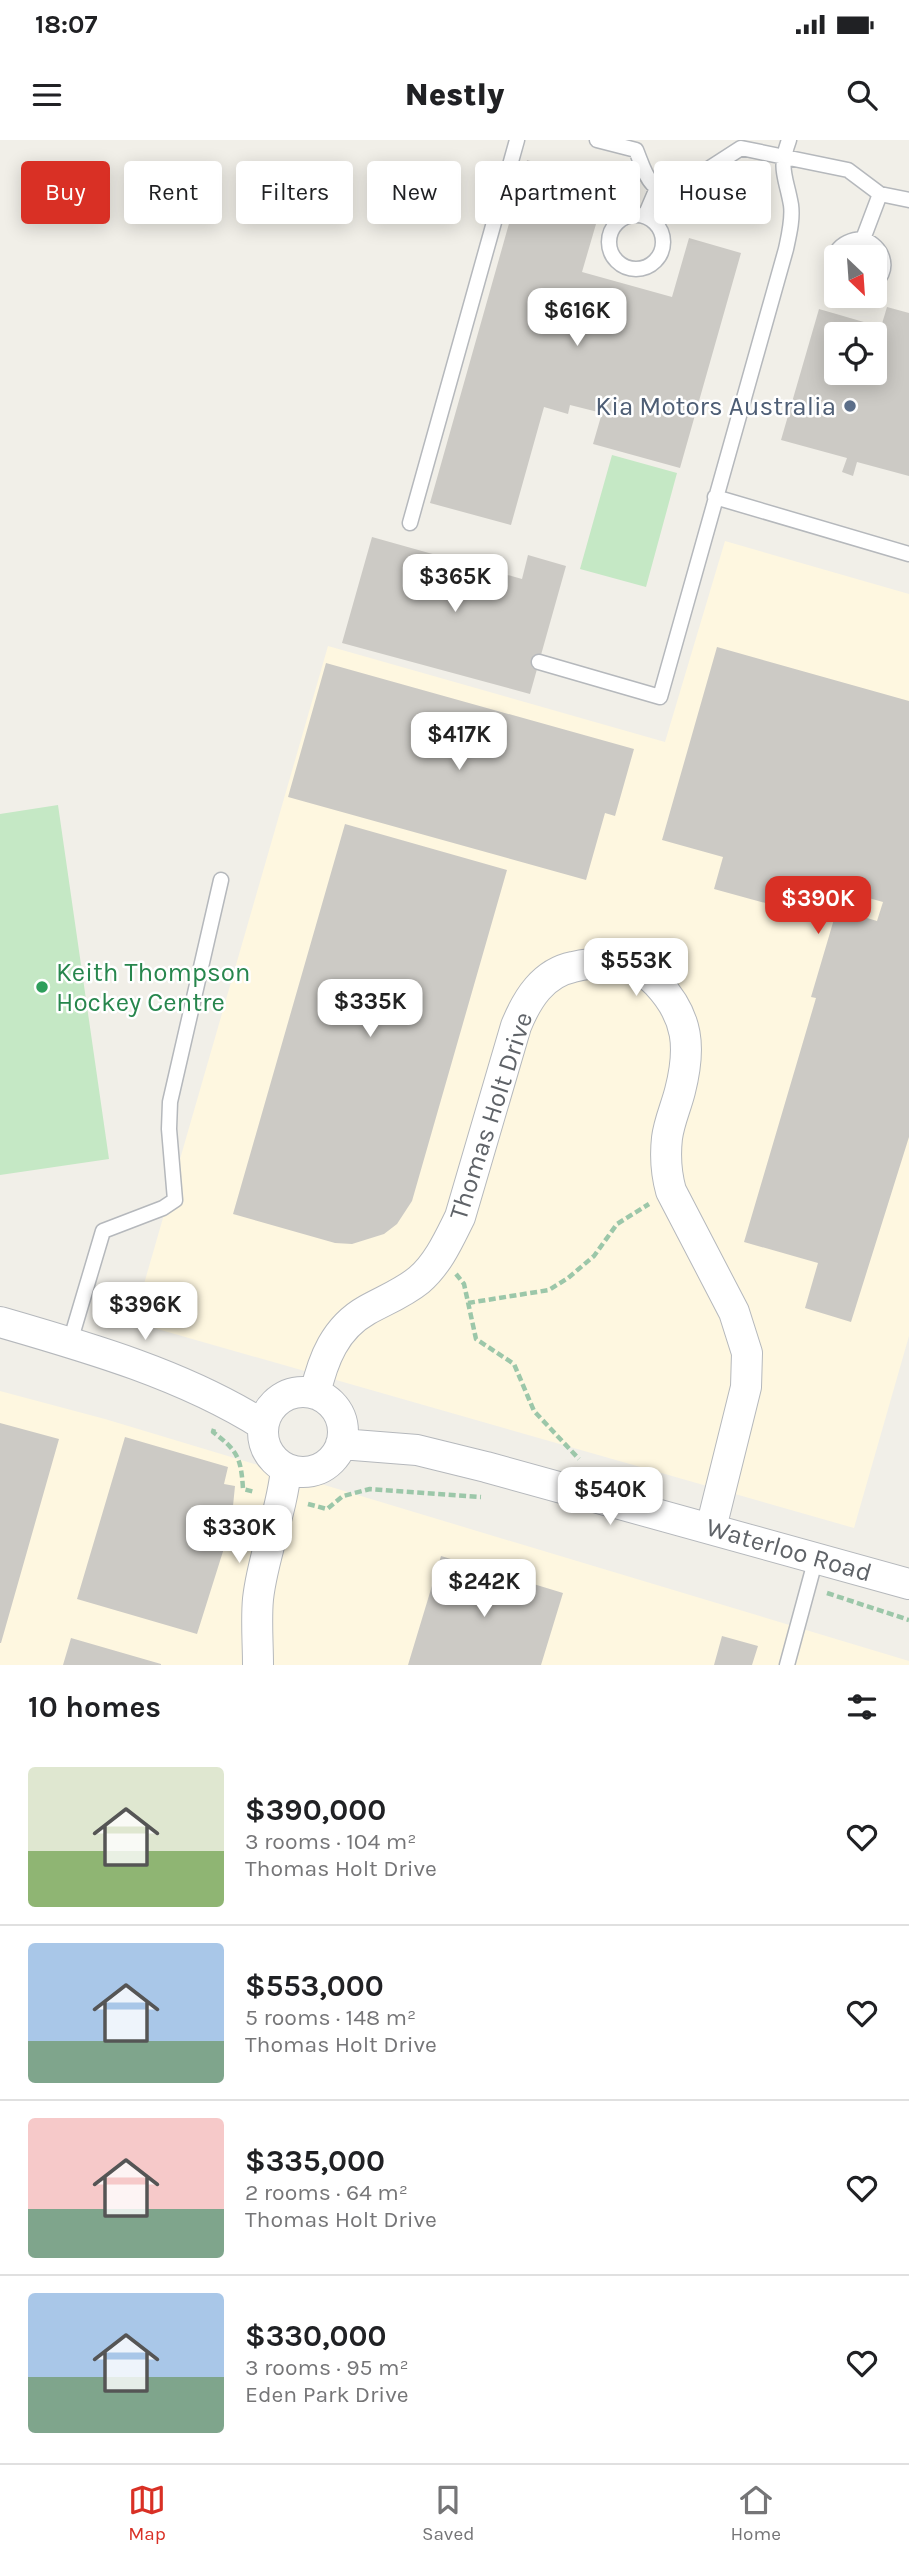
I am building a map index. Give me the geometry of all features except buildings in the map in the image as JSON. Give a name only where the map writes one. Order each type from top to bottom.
[{"type":"street","name":"Thomas Holt Drive","points":[[315,1394],[322,1364],[334,1341],[350,1321],[421,1279],[440,1255],[460,1217],[516,1026],[536,989],[550,977],[568,968],[597,961],[639,970],[655,981],[681,1014],[686,1042],[684,1066],[667,1137],[666,1155],[671,1191],[734,1312],[747,1353],[746,1387],[711,1528]]},
{"type":"street","points":[[0,1322],[71,1342],[225,1401],[263,1425]]},
{"type":"street","points":[[301,1392],[326,1399],[341,1419],[343,1432],[335,1456],[325,1466],[313,1471],[299,1472],[286,1469],[267,1451],[263,1425],[276,1402],[301,1392]]},
{"type":"street","name":"Waterloo Road","points":[[341,1444],[417,1450],[486,1467],[909,1584]]},
{"type":"street","points":[[258,1665],[258,1599],[283,1497],[286,1469]]},
{"type":"lane","points":[[410,523],[517,140]]},
{"type":"lane","points":[[597,140],[636,150],[648,180],[654,185]]},
{"type":"lane","points":[[539,662],[660,698],[791,226],[791,206],[783,179],[783,156],[789,140]]},
{"type":"lane","points":[[718,161],[742,144],[848,170],[880,194],[909,200]]},
{"type":"lane","points":[[863,239],[880,194]]},
{"type":"lane","points":[[645,216],[654,195]]},
{"type":"lane","points":[[842,245],[863,239],[873,245]]},
{"type":"lane","points":[[715,497],[909,554]]},
{"type":"lane","points":[[71,1342],[103,1231],[163,1208],[175,1200],[169,1129],[170,1102],[221,880]]},
{"type":"lane","points":[[787,1665],[816,1558]]},
{"type":"path","points":[[468,1303],[549,1290],[594,1256],[617,1224],[671,1191]]},
{"type":"path","points":[[440,1255],[464,1284],[475,1339],[514,1364],[534,1412],[579,1459]]},
{"type":"path","points":[[213,1432],[233,1448],[242,1464],[243,1489]]},
{"type":"path","points":[[327,1509],[343,1496],[370,1489],[492,1498]]},
{"type":"path","points":[[807,1587],[909,1620]]},
{"type":"shaded area","points":[[725,541],[909,594],[909,1336],[854,1528],[133,1322],[328,646],[665,742]]},
{"type":"shaded area","points":[[0,1391],[105,1419],[909,1661],[909,1665],[0,1665]]},
{"type":"green space","points":[[612,455],[677,473],[646,587],[580,569]]},
{"type":"green space","name":"Keith Thompson Hockey Centre","points":[[58,805],[109,1159],[0,1175],[0,814]]},
{"type":"place","name":"Kia Motors Australia","points":[[850,406]]},
{"type":"place","name":"Keith Thompson Hockey Centre","points":[[42,987]]}]
